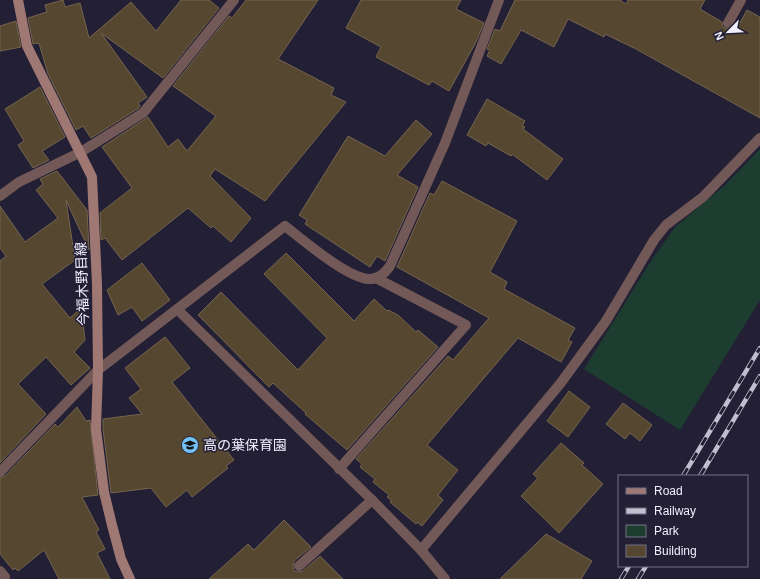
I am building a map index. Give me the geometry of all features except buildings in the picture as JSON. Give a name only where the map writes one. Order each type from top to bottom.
[{"type":"main road","name":"今福木野目線","points":[[18,0],[27,46],[81,152],[92,177],[97,284],[98,370],[96,429],[104,492],[121,559],[130,579]]},
{"type":"street","points":[[0,196],[19,182],[81,152],[144,113],[234,0]]},
{"type":"street","points":[[0,472],[98,370],[178,310],[285,226],[352,274],[368,279],[376,278],[383,274],[390,266],[445,143],[499,0]]},
{"type":"street","points":[[728,23],[741,0]]},
{"type":"street","points":[[421,550],[560,384],[606,321],[654,240],[666,225],[703,197],[760,138]]},
{"type":"street","points":[[339,469],[466,325],[376,278]]},
{"type":"street","points":[[178,310],[372,500],[421,550],[445,579]]},
{"type":"street","points":[[299,566],[372,500]]},
{"type":"green space","points":[[760,149],[760,300],[680,430],[584,369],[651,261],[675,227],[724,186]]},
{"type":"railway","points":[[684,475],[760,348]]},
{"type":"railway","points":[[701,475],[760,376]]},
{"type":"railway","points":[[621,579],[628,567]]},
{"type":"railway","points":[[638,579],[645,567]]},
{"type":"place","name":"高の葉保育園","points":[[190,445]]}]
